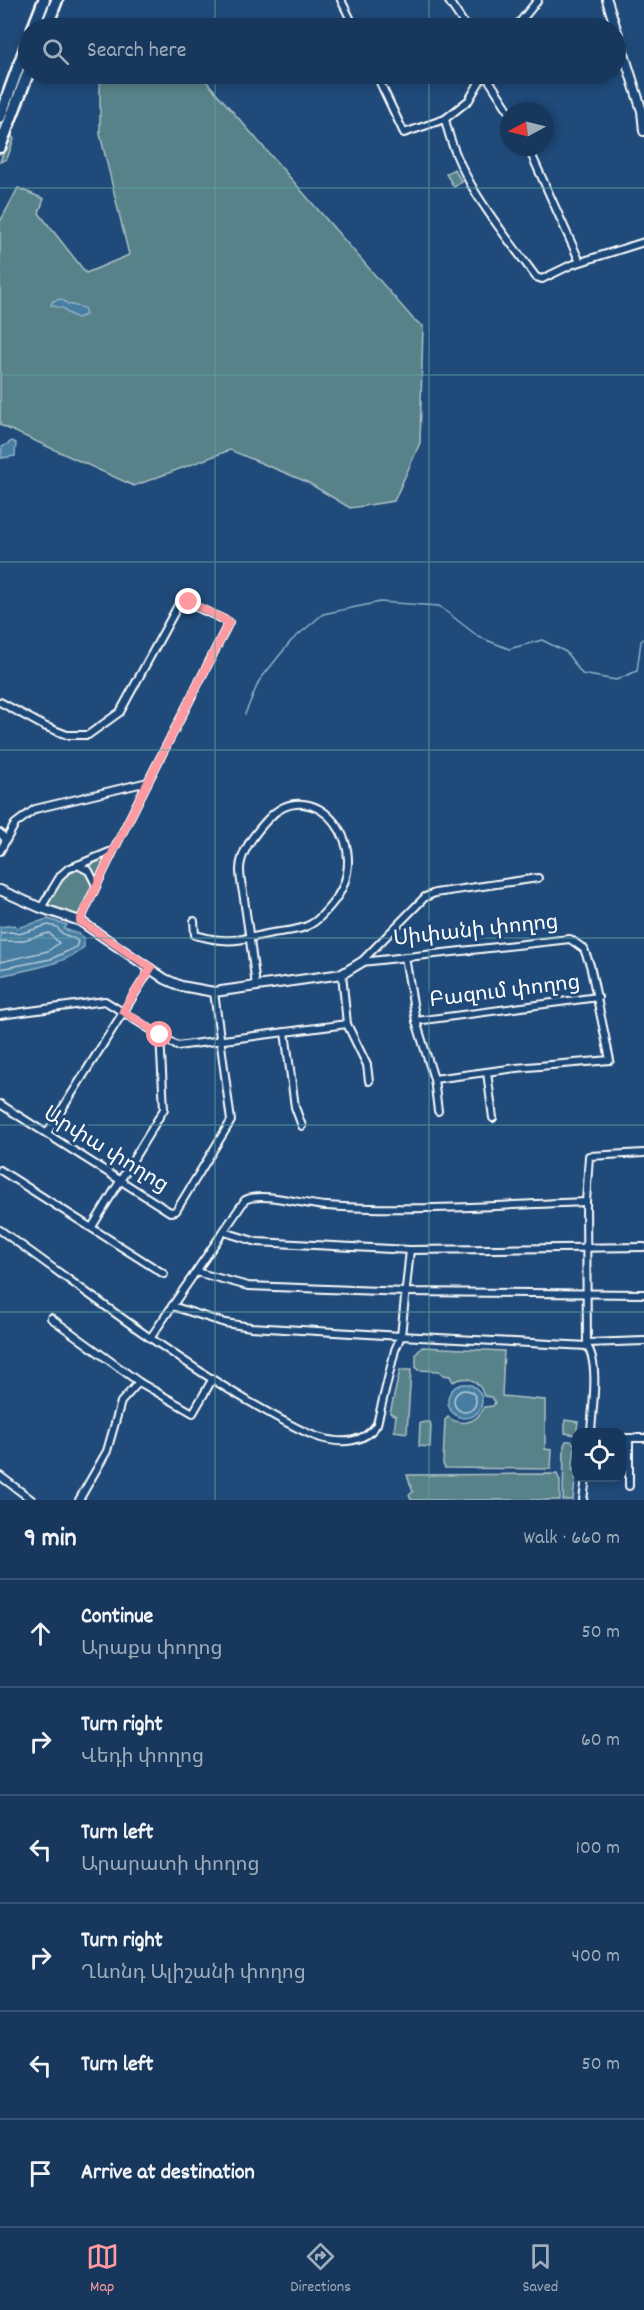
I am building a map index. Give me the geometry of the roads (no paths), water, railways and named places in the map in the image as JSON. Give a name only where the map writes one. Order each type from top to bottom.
[{"type":"highway","points":[[37,18],[44,0]]},
{"type":"highway","points":[[50,18],[57,1]]},
{"type":"highway","points":[[0,147],[5,113],[18,72]]},
{"type":"highway","points":[[5,113],[22,84]]},
{"type":"street","points":[[341,0],[350,18]]},
{"type":"street","points":[[448,0],[460,18]]},
{"type":"street","points":[[523,18],[538,0]]},
{"type":"street","points":[[607,0],[613,18]]},
{"type":"street","points":[[626,60],[642,111],[644,131]]},
{"type":"street","points":[[381,84],[404,133],[445,119],[469,99],[479,84]]},
{"type":"street","points":[[491,84],[503,102]]},
{"type":"street","points":[[445,119],[448,133],[469,183],[538,279],[580,261],[644,242]]},
{"type":"street","points":[[532,156],[580,261]]},
{"type":"street","points":[[0,702],[44,726],[67,735],[88,735],[120,712],[181,600],[229,622],[159,765],[112,851],[80,921]]},
{"type":"street","points":[[0,852],[15,824],[35,808],[148,782]]},
{"type":"street","points":[[194,921],[195,935],[224,941],[250,937],[302,928],[311,924],[327,910],[339,894],[348,872],[349,852],[338,827],[324,813],[300,803],[286,806],[271,815],[250,842],[242,859],[240,870],[250,937],[256,987]]},
{"type":"street","points":[[0,833],[6,840]]},
{"type":"street","points":[[41,908],[61,875],[72,866],[112,851]]},
{"type":"street","points":[[78,865],[89,871],[96,885]]},
{"type":"street","points":[[0,890],[41,908],[80,921],[165,979],[181,986],[214,992],[342,974],[362,962],[425,897],[435,893],[538,878]]},
{"type":"street","name":"Սիփանի փողոց","points":[[362,962],[570,939],[584,949],[598,998],[610,1060],[487,1072]]},
{"type":"street","points":[[405,957],[416,1021],[434,1079],[438,1111]]},
{"type":"street","points":[[47,1133],[151,968]]},
{"type":"street","points":[[342,974],[347,1024],[367,1065],[369,1081]]},
{"type":"street","name":"Արփա փողոց","points":[[0,1104],[170,1212],[176,1211],[231,1121],[214,992]]},
{"type":"street","name":"Բազում փողոց","points":[[416,1021],[598,998]]},
{"type":"street","points":[[0,1015],[105,1000],[177,1046],[347,1024]]},
{"type":"street","points":[[285,1032],[295,1107],[302,1126]]},
{"type":"street","points":[[92,1227],[164,1109],[160,1035]]},
{"type":"street","points":[[434,1079],[487,1072],[493,1118]]},
{"type":"street","points":[[591,1428],[594,1365],[592,1352],[587,1345],[589,1294],[586,1202],[589,1156],[644,1153]]},
{"type":"street","points":[[0,1170],[164,1274]]},
{"type":"street","points":[[151,1337],[245,1200],[252,1196],[308,1205],[355,1208],[586,1202]]},
{"type":"street","points":[[0,1230],[212,1380],[319,1438],[341,1442],[360,1439],[372,1431],[377,1424],[395,1350],[401,1336],[410,1250]]},
{"type":"street","points":[[224,1232],[256,1242],[410,1250],[644,1247]]},
{"type":"street","points":[[195,1272],[248,1286],[406,1292],[644,1293]]},
{"type":"street","points":[[172,1306],[225,1323],[251,1328],[587,1345],[644,1341]]},
{"type":"street","points":[[51,1318],[139,1382],[193,1413],[212,1380]]},
{"type":"street","points":[[78,1500],[107,1452],[121,1402],[139,1382]]},
{"type":"street","points":[[626,1438],[644,1438]]},
{"type":"street","points":[[626,1450],[629,1486]]},
{"type":"street","points":[[0,1476],[32,1500]]},
{"type":"street","points":[[583,1500],[585,1482]]},
{"type":"water","points":[[61,299],[68,304],[84,308],[86,315],[77,318],[65,309],[51,305],[53,301]]},
{"type":"water","points":[[12,441],[16,443],[15,456],[1,458],[2,447]]},
{"type":"water","points":[[48,919],[67,925],[64,929],[79,934],[84,938],[84,947],[56,963],[0,976],[0,927],[15,925],[17,928]]},
{"type":"water","points":[[465,1384],[477,1389],[482,1401],[477,1413],[465,1418],[453,1413],[448,1401],[453,1389]]},
{"type":"waterway","points":[[245,714],[259,681],[291,641],[323,614],[380,602],[439,606],[479,637],[509,649],[542,640],[566,652],[582,674],[616,680],[637,671],[641,641],[644,639]]}]
